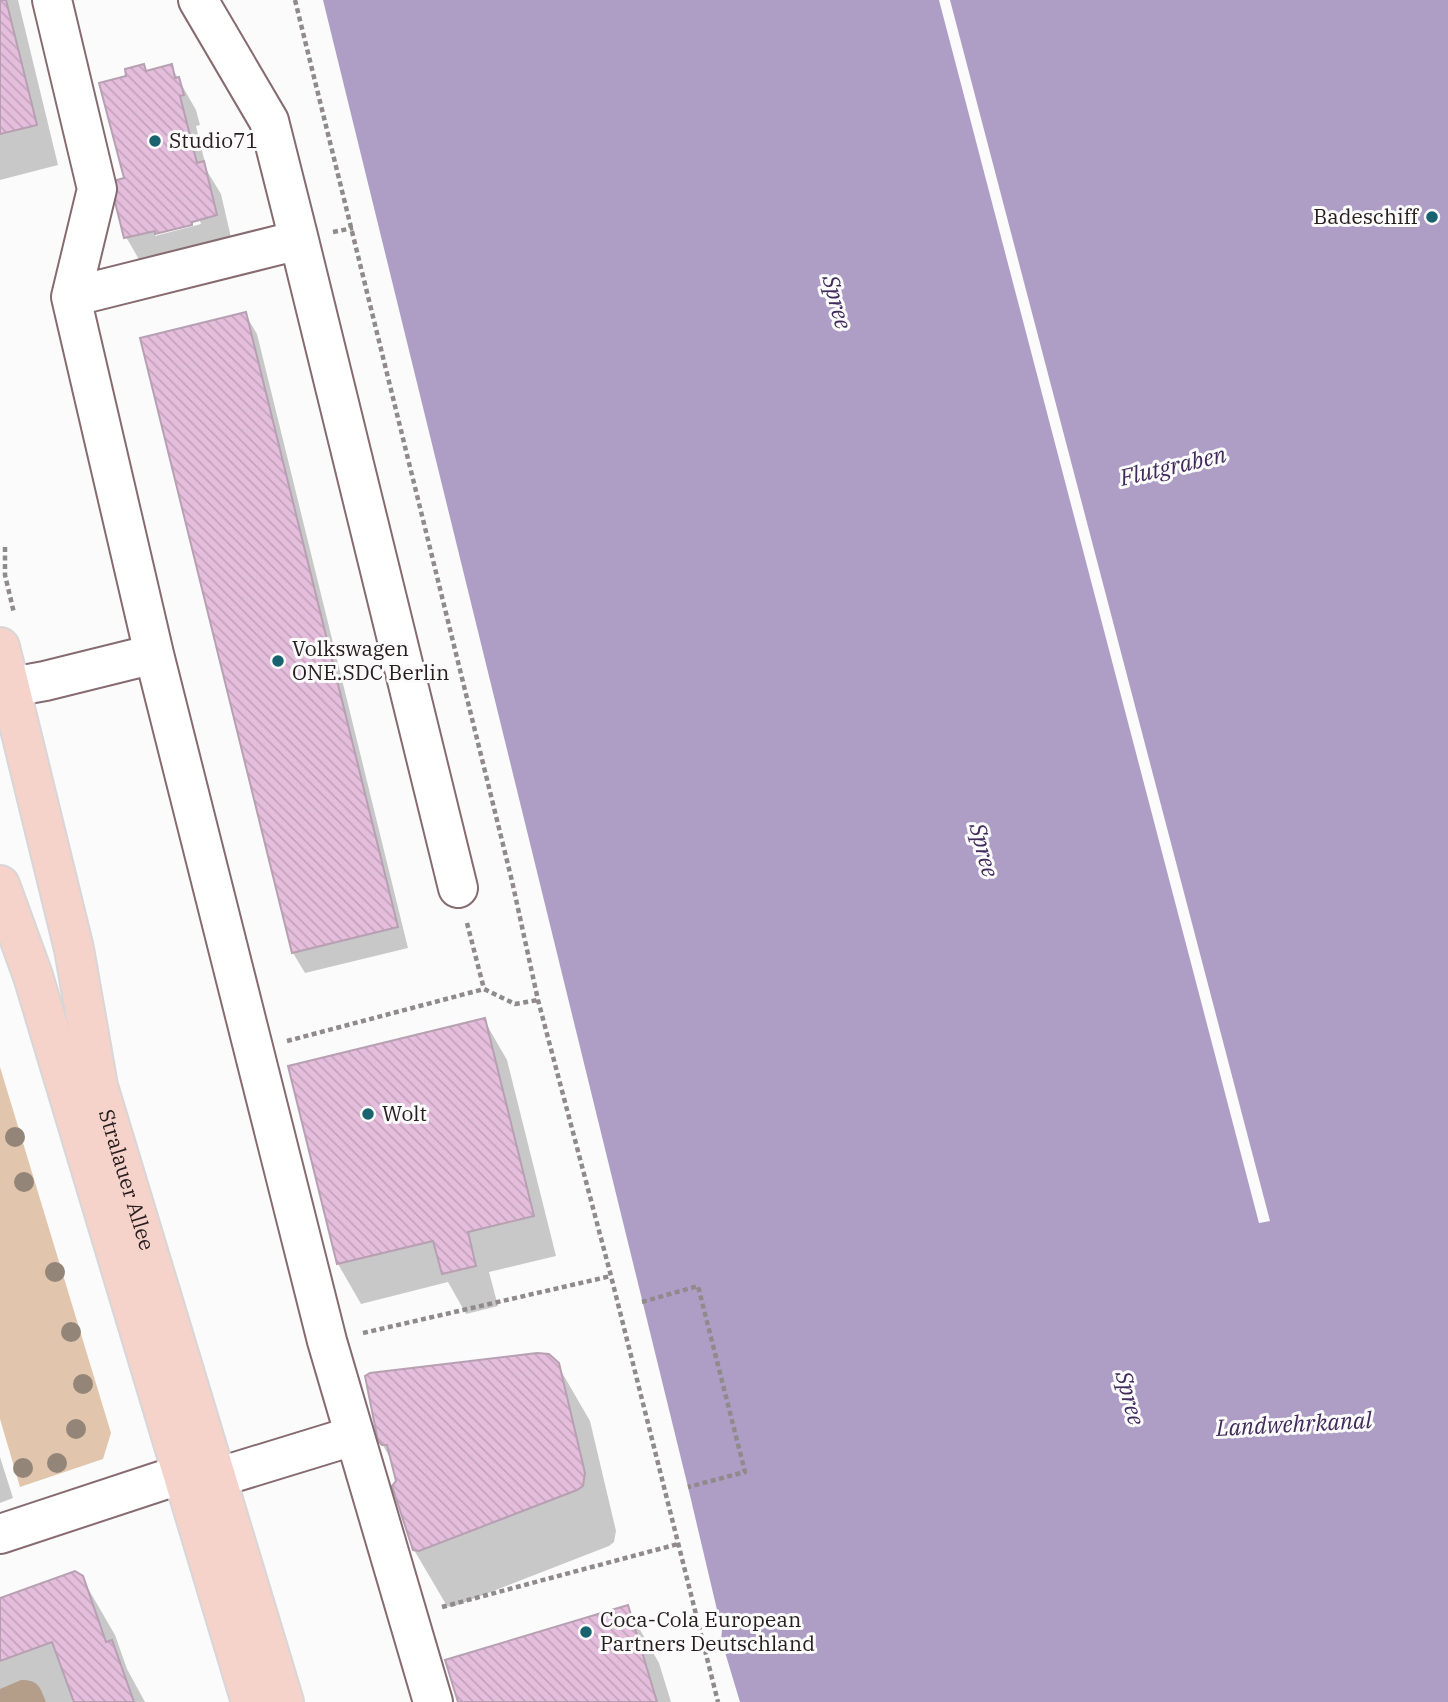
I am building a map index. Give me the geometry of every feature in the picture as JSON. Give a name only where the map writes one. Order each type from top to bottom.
[{"type":"main road","name":"Stralauer Allee","points":[[0,647],[5,687],[74,949],[98,1086],[199,1476],[251,1702]]},
{"type":"main road","name":"Stralauer Allee","points":[[0,885],[33,976],[199,1476],[284,1702]]},
{"type":"street","points":[[52,0],[97,189],[71,296],[154,654],[327,1341],[433,1702]]},
{"type":"street","points":[[198,0],[269,121],[458,888]]},
{"type":"street","points":[[71,296],[299,240]]},
{"type":"street","points":[[5,687],[45,681],[154,654]]},
{"type":"street","points":[[0,1534],[199,1476],[353,1436]]},
{"type":"path","points":[[295,0],[505,854],[538,1000],[611,1276],[718,1702]]},
{"type":"path","points":[[5,547],[7,583]]},
{"type":"path","points":[[458,888],[484,989]]},
{"type":"path","points":[[253,1050],[484,989],[516,1004],[538,1000]]},
{"type":"path","points":[[327,1341],[611,1276]]},
{"type":"path","points":[[642,1302],[698,1286],[745,1472],[688,1487]]},
{"type":"path","points":[[408,1616],[677,1544]]},
{"type":"shaded area","points":[[0,1067],[111,1433],[103,1459],[20,1487],[0,1419]]},
{"type":"shaded area","points":[[21,1680],[32,1681],[38,1685],[46,1702],[0,1702],[0,1689]]},
{"type":"water","points":[[323,0],[1448,0],[1448,1702],[740,1702],[721,1639],[722,1631],[688,1487]]},
{"type":"pier","points":[[939,0],[950,0],[1270,1221],[1259,1223]]},
{"type":"building","points":[[0,0],[6,0],[37,125],[0,134]]},
{"type":"building","points":[[144,64],[146,71],[172,64],[175,78],[179,77],[184,95],[180,96],[197,163],[204,161],[217,215],[192,222],[192,225],[124,238],[110,182],[124,178],[99,83],[126,76],[125,69]]},
{"type":"building","points":[[246,312],[398,927],[292,953],[140,338]]},
{"type":"building","points":[[485,1018],[534,1216],[468,1232],[476,1266],[442,1274],[433,1241],[337,1264],[288,1066]]},
{"type":"building","points":[[537,1353],[549,1354],[559,1363],[585,1473],[583,1486],[419,1551],[413,1550],[392,1486],[396,1481],[387,1445],[378,1441],[365,1376],[370,1373]]},
{"type":"building","points":[[75,1571],[83,1576],[106,1642],[112,1640],[134,1702],[74,1702],[52,1642],[0,1661],[0,1598]]},
{"type":"building","name":"Coca-Cola European Partners Deutschland","points":[[628,1605],[657,1702],[458,1702],[445,1660]]},
{"type":"place","name":"Studio71","points":[[155,141]]},
{"type":"place","name":"Badeschiff","points":[[1432,217]]},
{"type":"place","name":"Volkswagen ONE.SDC Berlin","points":[[278,661]]},
{"type":"place","name":"Wolt","points":[[368,1114]]},
{"type":"place","name":"Coca-Cola European Partners Deutschland","points":[[586,1632]]},
{"type":"water label","name":"Spree","points":[[837,302]]},
{"type":"water label","name":"Flutgraben","points":[[1173,466]]},
{"type":"water label","name":"Spree","points":[[984,850]]},
{"type":"water label","name":"Spree","points":[[1130,1398]]},
{"type":"water label","name":"Landwehrkanal","points":[[1294,1424]]}]
